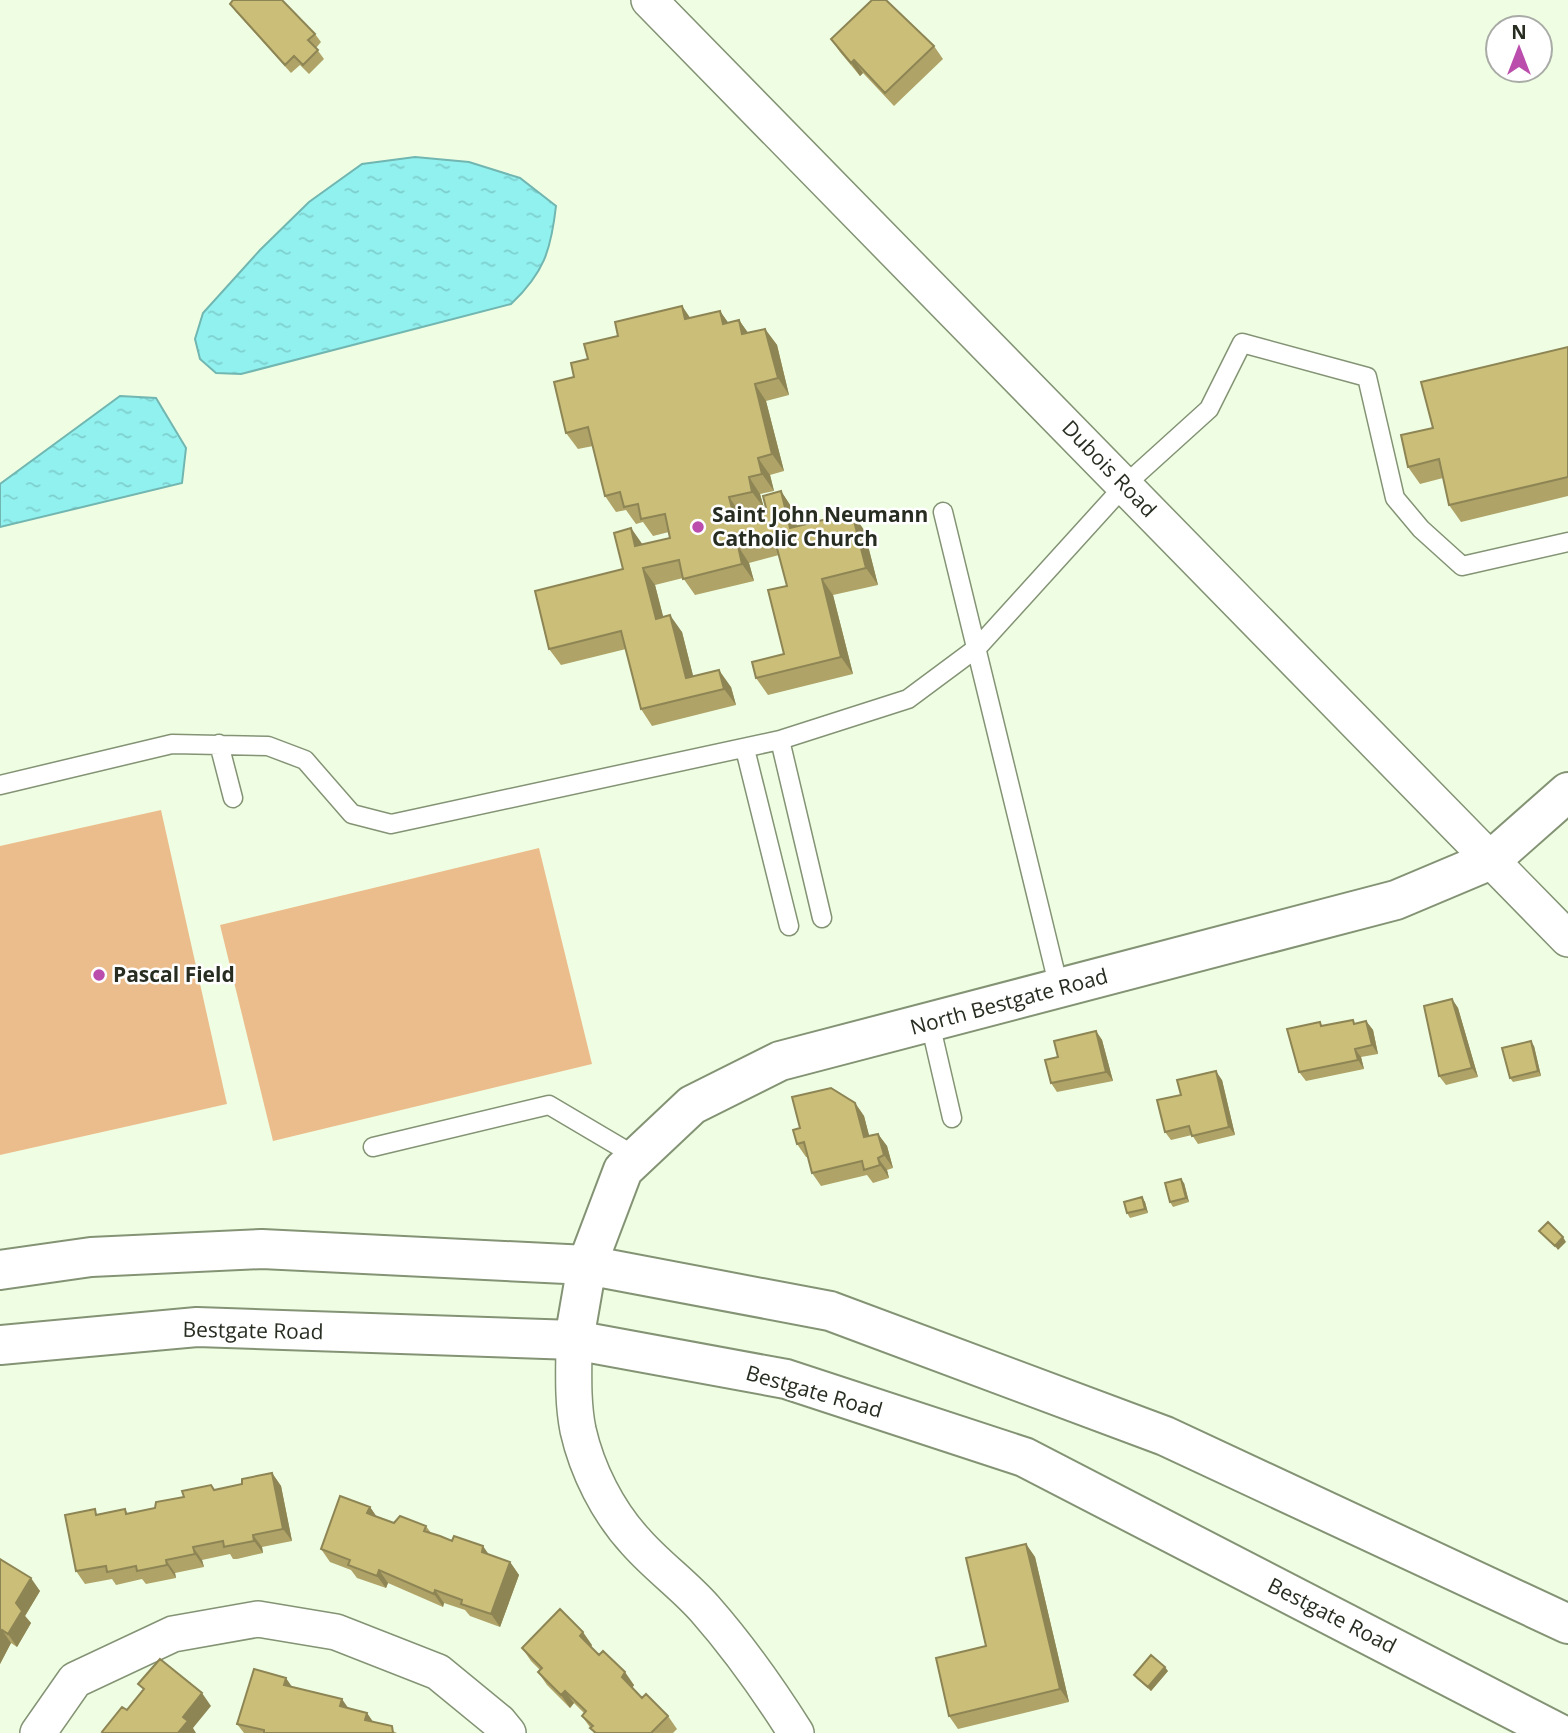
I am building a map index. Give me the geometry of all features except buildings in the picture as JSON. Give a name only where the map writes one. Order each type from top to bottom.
[{"type":"main road","name":"North Bestgate Road","points":[[574,1340],[587,1265],[623,1170],[692,1105],[780,1061],[1396,900],[1491,860],[1568,792]]},
{"type":"main road","points":[[0,1270],[91,1258],[262,1249],[587,1265],[830,1311],[1165,1436],[1568,1624]]},
{"type":"main road","name":"Bestgate Road","points":[[0,1345],[197,1327],[574,1340],[786,1380],[1024,1457],[1558,1733]]},
{"type":"street","name":"Dubois Road","points":[[649,0],[1568,939]]},
{"type":"street","points":[[574,1340],[574,1396],[578,1429],[590,1467],[608,1504],[635,1541],[703,1606],[756,1668],[796,1733]]},
{"type":"street","points":[[38,1733],[75,1680],[173,1634],[258,1619],[336,1632],[438,1672],[508,1733]]},
{"type":"lane","points":[[0,785],[172,744],[268,746],[305,760],[352,814],[391,824],[746,749],[908,699],[978,648],[1125,485],[1209,409],[1242,343],[1367,377],[1395,498],[1421,529],[1462,566],[1568,542]]},
{"type":"lane","points":[[943,512],[1059,988]]},
{"type":"lane","points":[[780,740],[822,918]]},
{"type":"lane","points":[[219,744],[233,798]]},
{"type":"lane","points":[[746,749],[789,926]]},
{"type":"lane","points":[[930,1023],[953,1118]]},
{"type":"lane","points":[[373,1147],[550,1105],[636,1157]]},
{"type":"shaded area","name":"Pascal Field","points":[[161,810],[227,1104],[0,1155],[0,846]]},
{"type":"shaded area","points":[[539,848],[592,1064],[273,1141],[220,925]]},
{"type":"water","points":[[415,157],[469,162],[520,178],[556,206],[552,236],[544,260],[531,282],[511,304],[241,374],[216,373],[200,359],[195,339],[203,313],[260,250],[309,202],[362,164]]},
{"type":"water","points":[[120,396],[156,398],[186,448],[182,483],[0,527],[0,484]]},
{"type":"place","name":"Saint John Neumann Catholic Church","points":[[698,527]]},
{"type":"place","name":"Pascal Field","points":[[99,975]]}]
